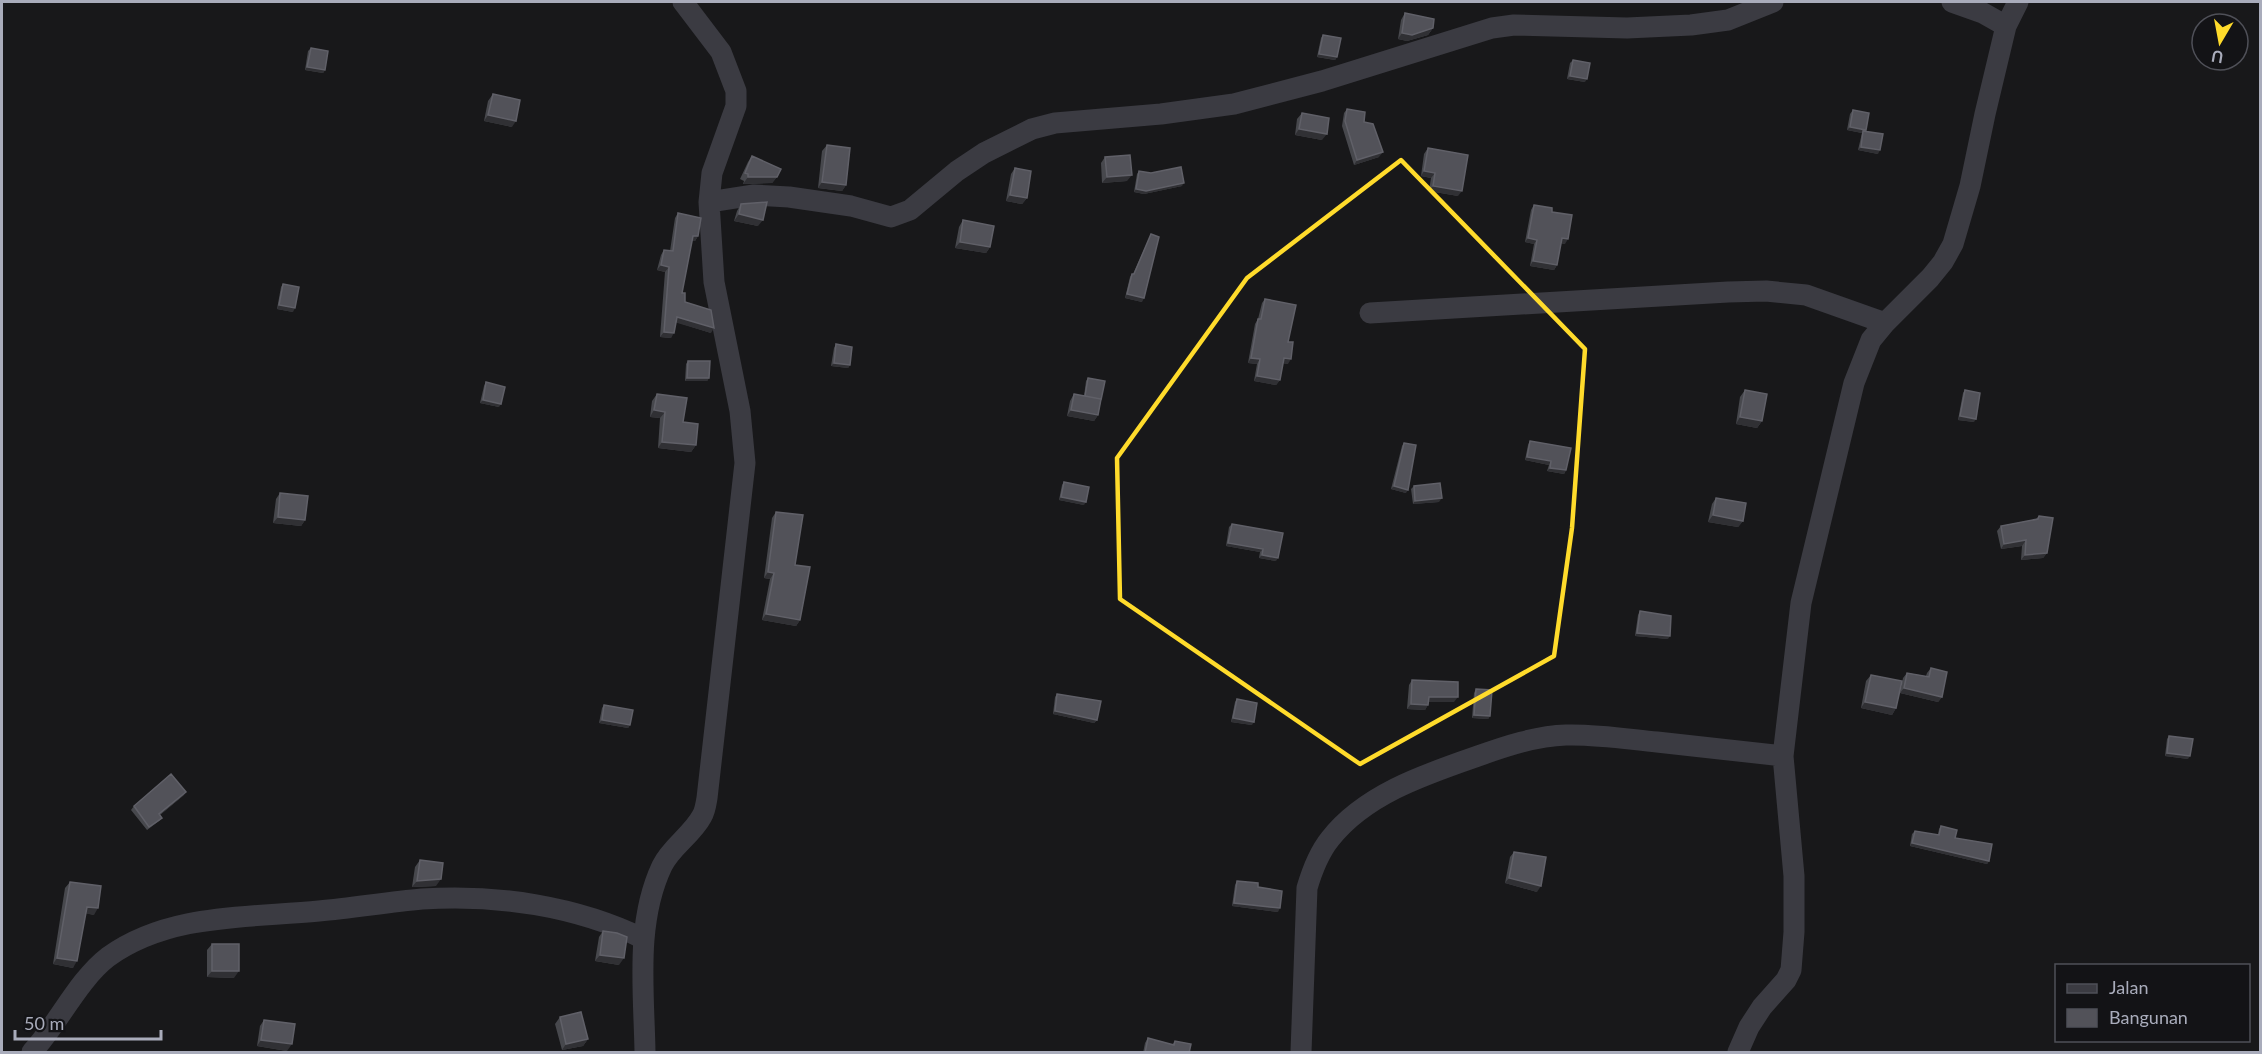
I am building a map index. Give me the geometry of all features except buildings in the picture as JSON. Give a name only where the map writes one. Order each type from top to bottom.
[{"type":"street","points":[[645,1053],[644,939],[650,900],[659,872],[668,855],[703,815],[707,798],[744,482],[743,428],[714,282],[709,202],[712,173],[736,106],[736,91],[721,52],[683,2]]},
{"type":"street","points":[[709,202],[754,195],[789,197],[851,206],[891,217],[910,210],[957,171],[984,153],[1016,135],[1055,123],[1161,114],[1234,104],[1322,81],[1492,28],[1514,25],[1627,28],[1691,25],[1728,20],[1773,2]]},
{"type":"street","points":[[1952,2],[1983,13],[2006,26]]},
{"type":"street","points":[[1738,1053],[1749,1027],[1786,980],[1791,970],[1794,876],[1783,756],[1800,603],[1854,383],[1871,340],[1884,323],[1930,278],[1943,262],[1953,244],[1970,186],[2006,26],[2018,2]]},
{"type":"street","points":[[1370,313],[1766,291],[1806,295],[1884,323]]},
{"type":"street","points":[[1301,1053],[1305,913],[1309,880],[1314,865],[1329,839],[1347,821],[1396,788],[1502,748],[1548,736],[1605,737],[1783,756]]},
{"type":"street","points":[[32,1053],[48,1035],[85,982],[108,958],[159,932],[198,921],[422,899],[467,899],[524,904],[591,918],[620,927],[644,939]]},
{"type":"highlighted area","points":[[1401,160],[1585,349],[1572,528],[1554,656],[1360,764],[1120,599],[1117,458],[1247,278]]}]
